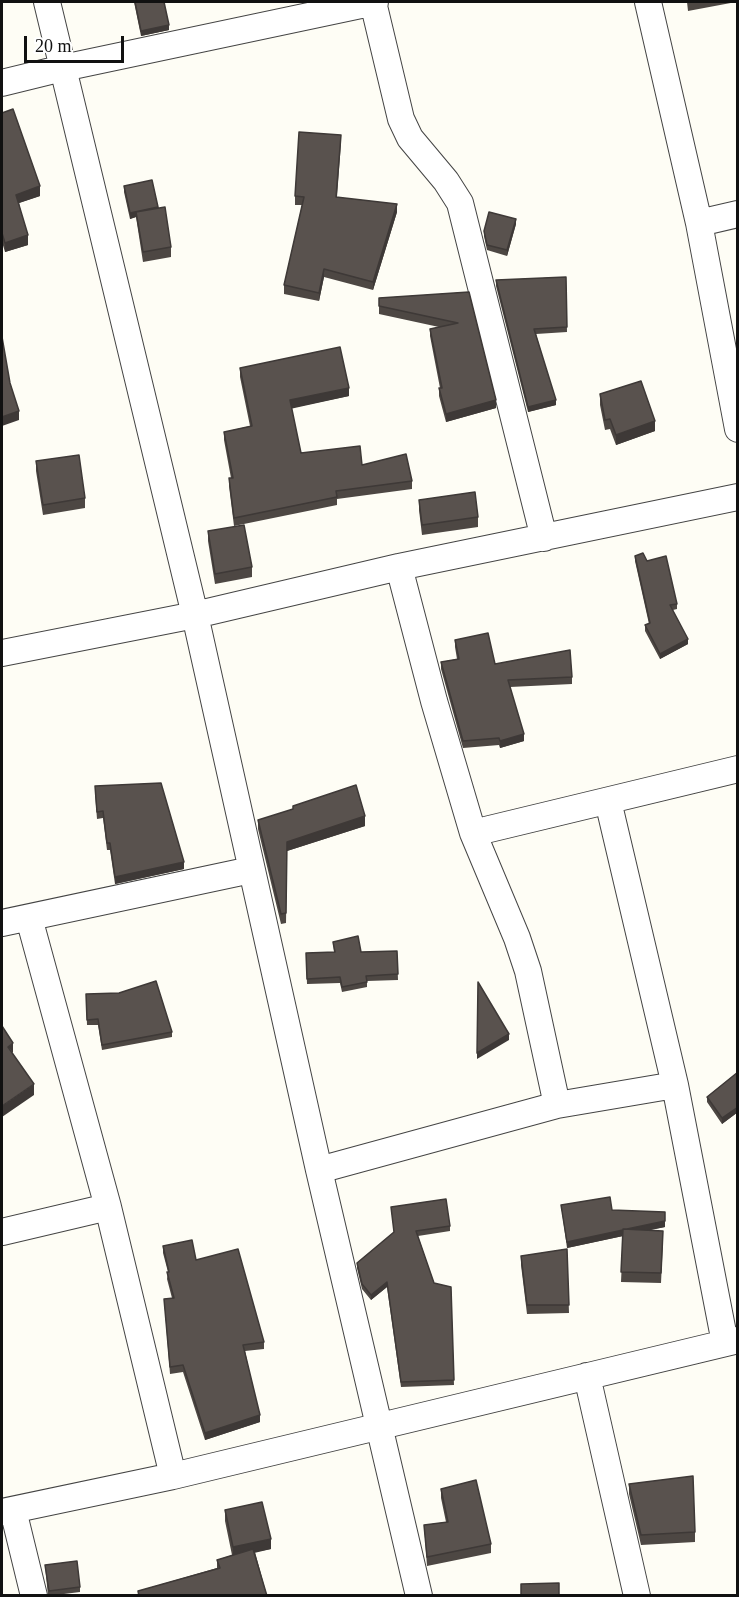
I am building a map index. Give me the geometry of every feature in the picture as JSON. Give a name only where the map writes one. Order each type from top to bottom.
[{"type":"street","points":[[47,2],[195,615],[319,1170],[419,1596]]},
{"type":"street","points":[[2,83],[374,2],[402,119],[410,138],[446,181],[460,203],[544,538]]},
{"type":"street","points":[[648,2],[699,223],[738,429]]},
{"type":"street","points":[[699,223],[738,214]]},
{"type":"street","points":[[2,654],[195,615],[399,567],[738,497]]},
{"type":"street","points":[[399,567],[434,701],[473,833],[517,938],[528,971],[557,1105]]},
{"type":"street","points":[[473,833],[738,769]]},
{"type":"street","points":[[34,1596],[7,1511],[173,1476],[731,1341],[609,801]]},
{"type":"street","points":[[2,923],[251,870]]},
{"type":"street","points":[[29,918],[108,1207],[173,1476]]},
{"type":"street","points":[[319,1170],[557,1105],[675,1085]]},
{"type":"street","points":[[2,1232],[108,1207]]},
{"type":"street","points":[[587,1376],[638,1596]]},
{"type":"building","points":[[135,2],[164,2],[169,25],[141,31]]},
{"type":"building","points":[[13,109],[40,186],[16,195],[28,235],[5,243],[2,233],[2,113]]},
{"type":"building","points":[[299,132],[341,135],[336,197],[397,204],[373,282],[324,269],[319,293],[284,285],[304,197],[295,196]]},
{"type":"building","points":[[152,180],[158,207],[130,213],[124,186]]},
{"type":"building","points":[[165,207],[171,247],[143,252],[136,212]]},
{"type":"building","points":[[489,212],[516,219],[507,250],[487,245],[484,231]]},
{"type":"building","points":[[566,277],[567,327],[534,329],[556,400],[528,407],[496,280]]},
{"type":"building","points":[[469,292],[496,400],[446,414],[439,388],[442,388],[430,329],[458,323],[379,306],[379,298]]},
{"type":"building","points":[[2,337],[10,383],[19,411],[2,417]]},
{"type":"building","points":[[340,347],[349,388],[290,400],[301,453],[360,446],[362,465],[406,454],[412,481],[336,491],[337,497],[234,518],[229,478],[233,478],[224,432],[252,426],[240,368]]},
{"type":"building","points":[[641,381],[655,421],[616,435],[610,419],[605,420],[600,394]]},
{"type":"building","points":[[79,455],[85,498],[43,505],[36,461]]},
{"type":"building","points":[[475,492],[478,517],[422,525],[419,500]]},
{"type":"building","points":[[244,525],[252,567],[215,574],[208,531]]},
{"type":"building","points":[[643,553],[647,561],[666,556],[677,604],[670,605],[688,639],[660,654],[645,625],[650,623],[635,556]]},
{"type":"building","points":[[488,633],[495,664],[570,650],[572,677],[508,680],[524,734],[500,741],[499,738],[463,741],[441,662],[459,659],[455,640]]},
{"type":"building","points":[[161,783],[184,862],[115,877],[103,811],[97,812],[95,786]]},
{"type":"building","points":[[356,785],[365,816],[287,842],[286,913],[281,914],[258,820]]},
{"type":"building","points":[[358,936],[361,952],[397,951],[398,974],[366,976],[367,982],[342,987],[340,977],[307,979],[306,953],[335,952],[333,942]]},
{"type":"building","points":[[156,981],[172,1032],[102,1045],[98,1019],[87,1020],[86,994],[119,993]]},
{"type":"building","points":[[478,982],[509,1034],[477,1053]]},
{"type":"building","points":[[2,1026],[13,1043],[8,1047],[34,1084],[2,1106]]},
{"type":"building","points":[[738,1072],[738,1107],[722,1118],[707,1097]]},
{"type":"building","points":[[610,1197],[612,1210],[665,1212],[665,1221],[567,1242],[561,1205]]},
{"type":"building","points":[[446,1199],[450,1226],[416,1231],[434,1283],[451,1287],[454,1380],[401,1382],[387,1282],[371,1295],[362,1284],[357,1263],[394,1232],[391,1207]]},
{"type":"building","points":[[623,1229],[663,1231],[661,1273],[621,1272]]},
{"type":"building","points":[[192,1240],[196,1260],[238,1249],[264,1342],[243,1345],[260,1415],[205,1433],[183,1365],[170,1367],[164,1299],[174,1298],[163,1246]]},
{"type":"building","points":[[567,1249],[569,1305],[527,1305],[521,1256]]},
{"type":"building","points":[[693,1476],[695,1532],[641,1535],[629,1484]]},
{"type":"building","points":[[476,1480],[491,1544],[427,1557],[424,1525],[448,1522],[441,1489]]},
{"type":"building","points":[[262,1502],[271,1539],[233,1547],[225,1510]]},
{"type":"building","points":[[253,1549],[267,1596],[139,1596],[138,1591],[220,1568],[217,1560]]},
{"type":"building","points":[[77,1561],[80,1587],[49,1591],[45,1565]]},
{"type":"building","points":[[559,1583],[559,1596],[521,1596],[521,1584]]}]
